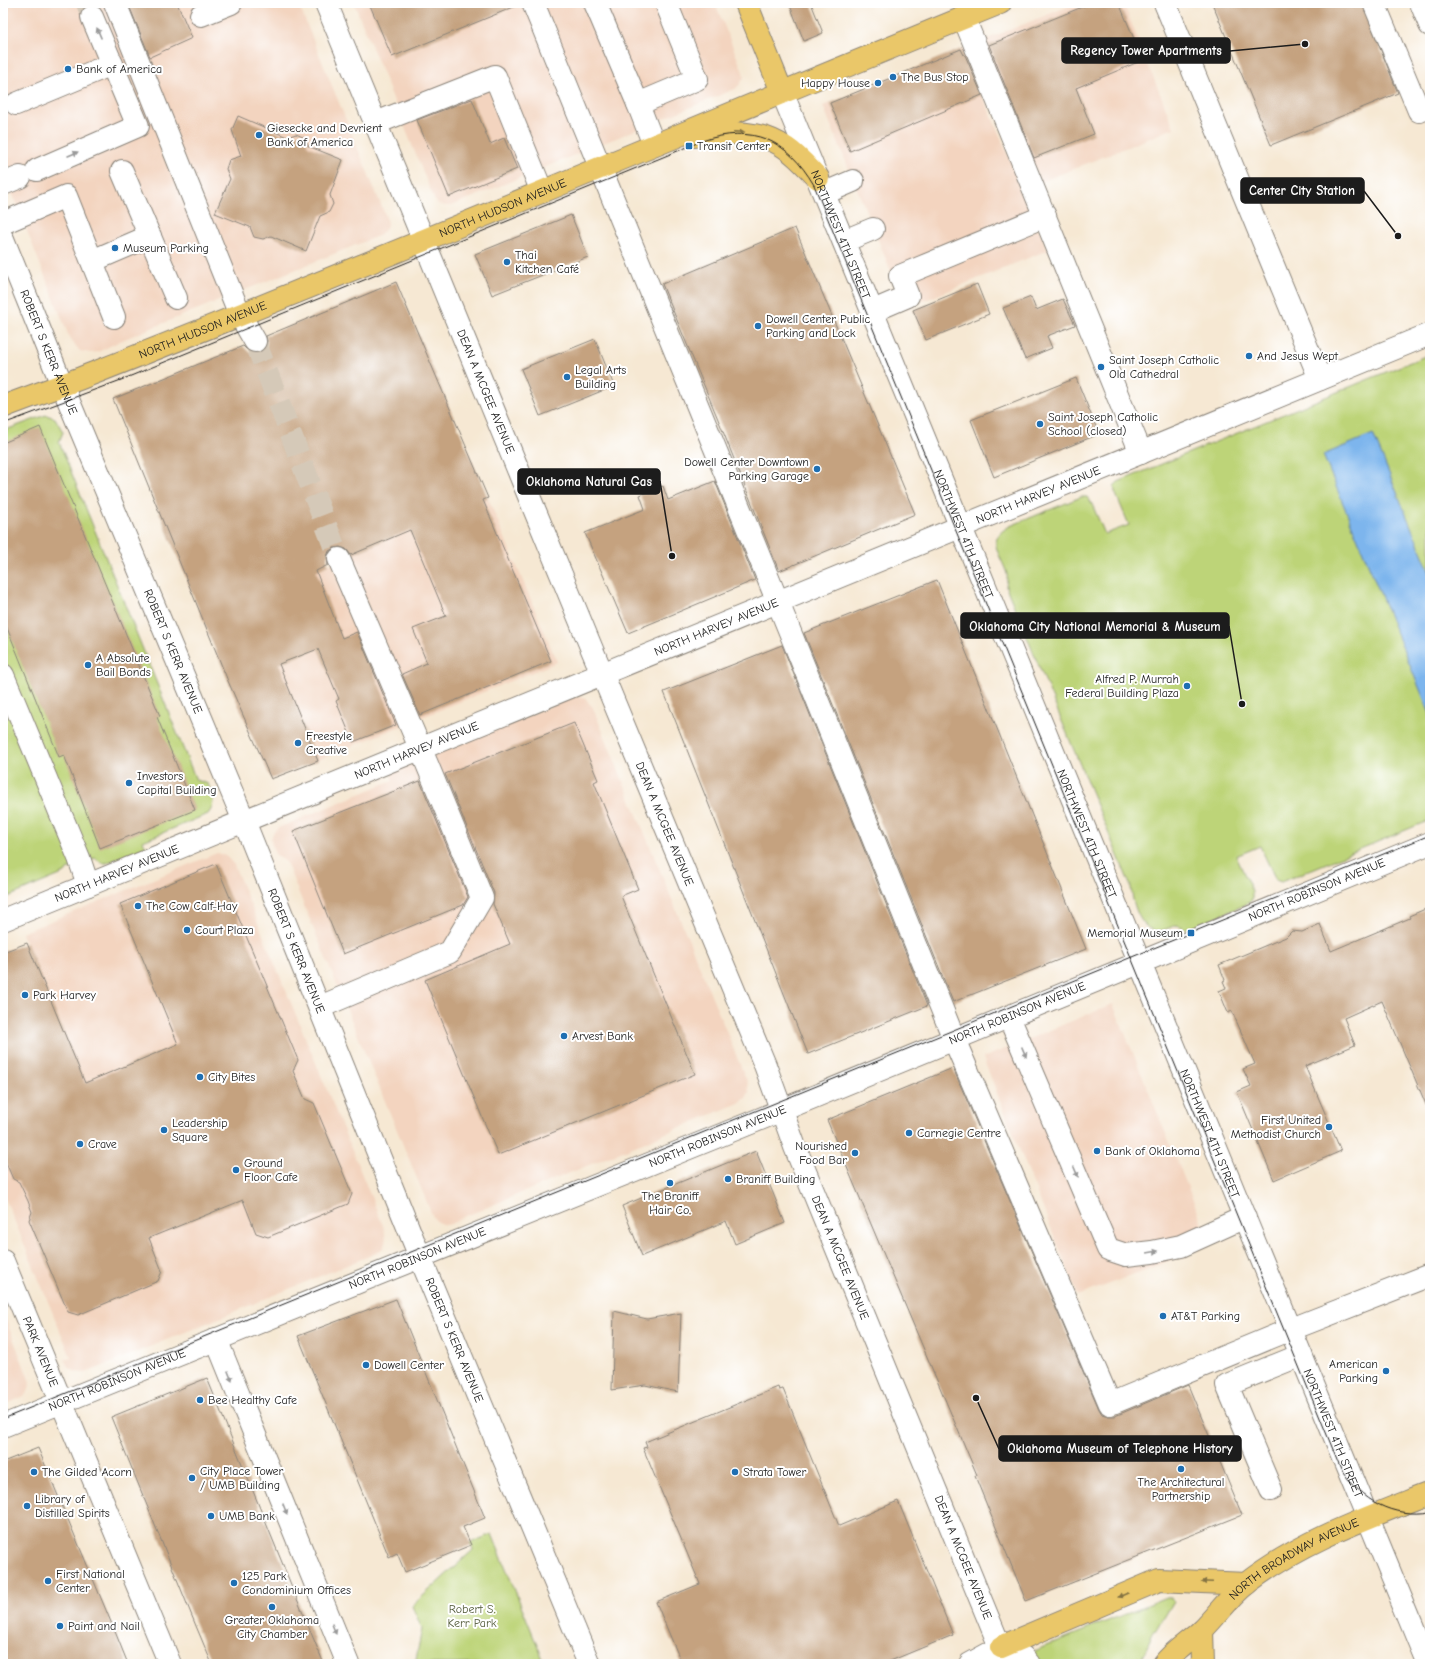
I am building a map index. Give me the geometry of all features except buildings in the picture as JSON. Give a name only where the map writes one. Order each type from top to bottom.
[{"type":"main road","name":"NORTHWEST 4TH STREET","points":[[746,3],[782,92]]},
{"type":"main road","name":"NORTH HUDSON AVENUE","points":[[3,407],[240,315],[424,241],[1000,3]]},
{"type":"main road","points":[[663,141],[730,132],[746,132],[760,135],[786,148],[821,185]]},
{"type":"main road","name":"NORTH BROADWAY AVENUE","points":[[1164,1664],[1202,1630],[1228,1601],[1246,1584],[1266,1569],[1306,1546],[1368,1518],[1430,1493]]},
{"type":"main road","points":[[1004,1655],[1159,1580],[1246,1584]]},
{"type":"main road","points":[[1202,1630],[1203,1664]]},
{"type":"street","points":[[115,3],[240,315],[255,341]]},
{"type":"street","points":[[201,15],[231,3]]},
{"type":"street","name":"DEAN A MCGEE AVENUE","points":[[326,3],[602,674],[762,1057],[795,1147],[1004,1655]]},
{"type":"street","points":[[533,3],[778,601],[954,1039],[1110,1404],[1430,1274]]},
{"type":"street","points":[[595,3],[638,104],[663,141]]},
{"type":"street","points":[[638,104],[697,78],[666,3]]},
{"type":"street","points":[[1165,3],[1320,379]]},
{"type":"street","points":[[1374,3],[1419,111]]},
{"type":"street","points":[[1420,3],[1430,25]]},
{"type":"street","points":[[20,177],[138,126],[92,17]]},
{"type":"street","points":[[964,18],[1000,121],[1019,168],[1045,216],[1141,453]]},
{"type":"street","points":[[16,104],[112,64]]},
{"type":"street","points":[[376,123],[495,76],[542,192]]},
{"type":"street","name":"NORTHWEST 4TH STREET","points":[[782,92],[962,526],[1428,1664]]},
{"type":"street","points":[[122,171],[176,298]]},
{"type":"street","points":[[821,185],[853,181]]},
{"type":"street","points":[[3,223],[66,196],[114,317]]},
{"type":"street","points":[[873,311],[908,296],[900,276],[1045,216]]},
{"type":"street","points":[[844,241],[873,229]]},
{"type":"street","points":[[92,261],[150,236]]},
{"type":"street","name":"ROBERT S KERR AVENUE","points":[[3,239],[62,385],[244,821],[420,1257],[589,1664]]},
{"type":"street","name":"NORTH HARVEY AVENUE","points":[[3,920],[1430,334]]},
{"type":"street","points":[[320,1007],[450,952],[482,898],[339,559]]},
{"type":"street","points":[[3,675],[79,858],[88,885]]},
{"type":"street","name":"NORTH ROBINSON AVENUE","points":[[3,1426],[782,1110],[1430,843]]},
{"type":"street","points":[[1009,1016],[1108,1249],[1126,1255],[1152,1252],[1181,1246],[1244,1217]]},
{"type":"street","name":"PARK AVENUE","points":[[3,1261],[170,1664]]},
{"type":"street","points":[[216,1339],[348,1664]]},
{"type":"street","points":[[1271,1490],[1227,1385],[1301,1355]]},
{"type":"street","points":[[970,1664],[1004,1655],[1023,1657],[1029,1664]]},
{"type":"shaded area","points":[[3,3],[298,3],[386,217],[387,225],[384,231],[378,236],[122,340],[98,352],[91,353],[80,351],[70,339],[3,171]]},
{"type":"shaded area","points":[[354,3],[715,3],[744,77],[735,89],[451,206],[446,206],[438,204],[434,199]]},
{"type":"shaded area","points":[[1077,3],[1123,3],[1174,128],[1041,182],[982,41]]},
{"type":"shaded area","points":[[963,48],[1048,250],[906,308],[823,106]]},
{"type":"shaded area","points":[[488,498],[557,662],[271,779],[229,684],[313,651],[300,622],[316,571],[339,559]]},
{"type":"shaded area","points":[[573,697],[586,699],[593,708],[748,1084],[749,1092],[746,1098],[739,1103],[461,1218],[451,1224],[445,1225],[437,1222],[433,1217],[286,862],[275,854],[271,839],[273,833],[278,828],[393,780],[391,776],[393,771]]},
{"type":"shaded area","name":"Leadership Square","points":[[217,853],[225,855],[234,865],[384,1228],[386,1240],[383,1248],[376,1253],[91,1371],[85,1373],[76,1372],[68,1367],[65,1360],[71,1357],[3,1193],[3,1091],[65,1037],[22,933]]},
{"type":"shaded area","name":"Bank of Oklahoma","points":[[1113,1004],[1211,1244],[1078,1296],[983,1058]]},
{"type":"shaded area","points":[[3,1312],[30,1382],[29,1390],[24,1396],[3,1406]]},
{"type":"green space","points":[[1430,354],[1430,820],[1281,882],[1276,880],[1260,846],[1236,856],[1252,891],[1252,900],[1245,905],[1188,929],[1177,925],[1159,931],[1150,929],[1141,920],[1135,906],[1131,887],[1006,587],[1007,574],[996,548],[998,537],[1002,531],[1010,526],[1081,497],[1087,497],[1091,502],[1105,534],[1129,525],[1115,492],[1114,486],[1118,482]]},
{"type":"green space","points":[[46,415],[55,418],[63,432],[59,442],[196,780],[208,784],[213,803],[208,814],[143,841],[146,847],[107,863],[102,863],[95,858],[68,869],[65,873],[3,899],[3,431]]},
{"type":"green space","name":"Robert S. Kerr Park","points":[[492,1534],[545,1664],[415,1664],[422,1629],[412,1606],[473,1550],[470,1543]]},
{"type":"green space","points":[[1167,1597],[1171,1597],[1173,1601],[1152,1636],[1139,1664],[1039,1664],[1032,1654],[1041,1648]]},
{"type":"water","points":[[1373,434],[1430,573],[1430,714],[1323,455]]},
{"type":"tunnel","points":[[87,3],[92,17]]},
{"type":"tunnel","points":[[255,341],[339,559]]},
{"type":"tram line","points":[[3,424],[121,380],[702,141],[720,136],[737,134],[752,135],[767,139],[780,146],[792,156],[814,185],[1341,1469],[1358,1490],[1379,1505],[1403,1512],[1430,1512]]},
{"type":"tram line","points":[[3,1419],[1430,835]]},
{"type":"place","name":"Regency Tower Apartments","points":[[1305,44]]},
{"type":"place","name":"Bank of America","points":[[68,69]]},
{"type":"place","name":"The Bus Stop","points":[[893,77]]},
{"type":"place","name":"Happy House","points":[[878,83]]},
{"type":"place","name":"Giesecke and Devrient Bank of America","points":[[259,135]]},
{"type":"place","name":"Transit Center","points":[[689,146]]},
{"type":"place","name":"Center City Station","points":[[1398,236]]},
{"type":"place","name":"Museum Parking","points":[[115,248]]},
{"type":"place","name":"Thai Kitchen Café","points":[[507,262]]},
{"type":"place","name":"Dowell Center Public Parking and Lock","points":[[758,326]]},
{"type":"place","name":"And Jesus Wept","points":[[1249,356]]},
{"type":"place","name":"Saint Joseph Catholic Old Cathedral","points":[[1101,367]]},
{"type":"place","name":"Legal Arts Building","points":[[567,377]]},
{"type":"place","name":"Saint Joseph Catholic School (closed)","points":[[1040,424]]},
{"type":"place","name":"Dowell Center Downtown Parking Garage","points":[[817,469]]},
{"type":"place","name":"Oklahoma Natural Gas","points":[[672,556]]},
{"type":"place","name":"A Absolute Bail Bonds","points":[[88,665]]},
{"type":"place","name":"Alfred P. Murrah Federal Building Plaza","points":[[1187,686]]},
{"type":"place","name":"Oklahoma City National Memorial & Museum","points":[[1242,704]]},
{"type":"place","name":"Freestyle Creative","points":[[298,743]]},
{"type":"place","name":"Investors Capital Building","points":[[129,783]]},
{"type":"place","name":"The Cow Calf-Hay","points":[[138,906]]},
{"type":"place","name":"Court Plaza","points":[[187,930]]},
{"type":"place","name":"Memorial Museum","points":[[1191,933]]},
{"type":"place","name":"Park Harvey","points":[[25,995]]},
{"type":"place","name":"Arvest Bank","points":[[564,1036]]},
{"type":"place","name":"City Bites","points":[[200,1077]]},
{"type":"place","name":"First United Methodist Church","points":[[1329,1127]]},
{"type":"place","name":"Leadership Square","points":[[164,1130]]},
{"type":"place","name":"Carnegie Centre","points":[[909,1133]]},
{"type":"place","name":"Crave","points":[[80,1144]]},
{"type":"place","name":"Bank of Oklahoma","points":[[1097,1151]]},
{"type":"place","name":"Nourished Food Bar","points":[[855,1153]]},
{"type":"place","name":"Ground Floor Cafe","points":[[236,1170]]},
{"type":"place","name":"Braniff Building","points":[[728,1179]]},
{"type":"place","name":"The Braniff Hair Co.","points":[[670,1183]]},
{"type":"place","name":"AT&T Parking","points":[[1163,1316]]},
{"type":"place","name":"Dowell Center","points":[[366,1365]]},
{"type":"place","name":"American Parking","points":[[1386,1371]]},
{"type":"place","name":"Oklahoma Museum of Telephone History","points":[[976,1398]]},
{"type":"place","name":"Bee Healthy Cafe","points":[[200,1400]]},
{"type":"place","name":"The Architectural Partnership","points":[[1181,1469]]},
{"type":"place","name":"The Gilded Acorn","points":[[34,1472]]},
{"type":"place","name":"Strata Tower","points":[[735,1472]]},
{"type":"place","name":"City Place Tower / UMB Building","points":[[192,1478]]},
{"type":"place","name":"Library of Distilled Spirits","points":[[27,1506]]},
{"type":"place","name":"UMB Bank","points":[[211,1516]]},
{"type":"place","name":"First National Center","points":[[48,1581]]},
{"type":"place","name":"125 Park Condominium Offices","points":[[234,1583]]},
{"type":"place","name":"Greater Oklahoma City Chamber","points":[[272,1607]]},
{"type":"place","name":"Paint and Nail","points":[[60,1626]]}]
